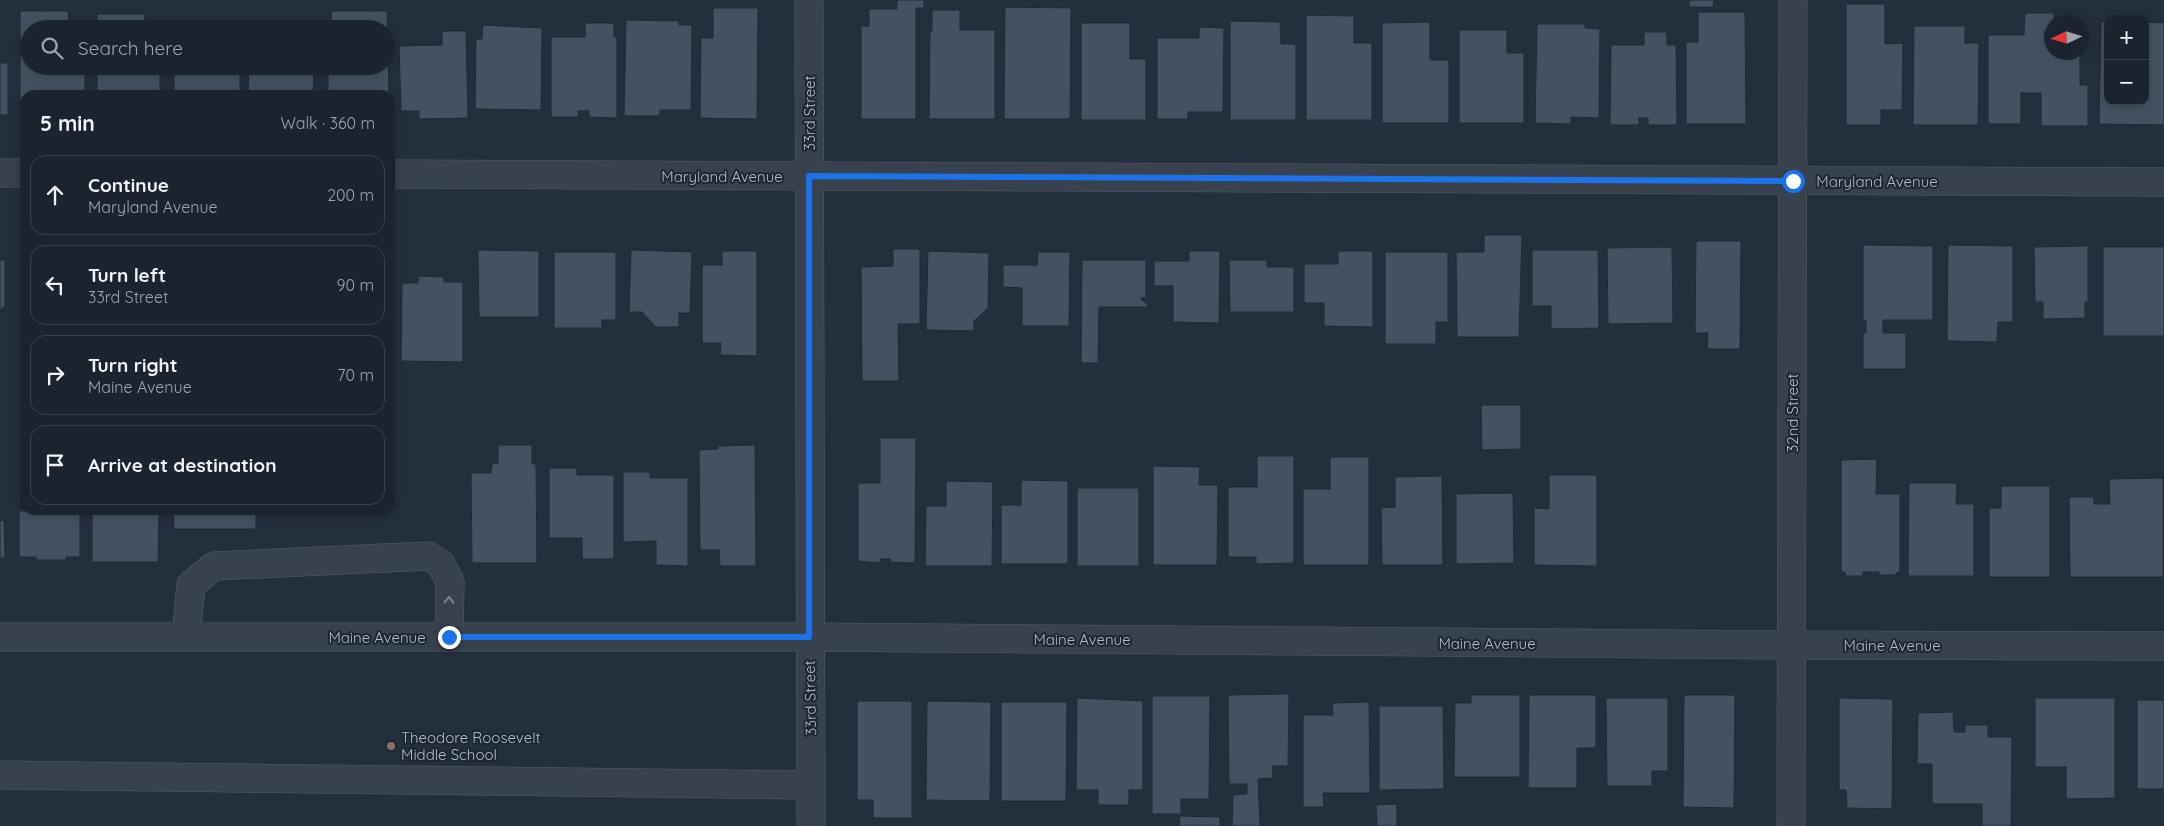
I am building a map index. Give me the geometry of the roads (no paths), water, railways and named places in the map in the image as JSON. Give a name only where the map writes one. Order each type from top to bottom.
[{"type":"street","name":"33rd Street","points":[[809,0],[809,637],[811,826]]},
{"type":"street","name":"32nd Street","points":[[1791,826],[1793,0]]},
{"type":"street","points":[[0,173],[20,173]]},
{"type":"street","name":"Maryland Avenue","points":[[395,174],[2164,182]]},
{"type":"street","points":[[186,637],[191,585],[214,566],[428,556],[442,564],[450,582],[449,637]]},
{"type":"street","name":"Maine Avenue","points":[[0,637],[809,637],[2164,646]]},
{"type":"street","points":[[0,775],[810,785]]},
{"type":"place","name":"Theodore Roosevelt Middle School","points":[[391,746]]}]
